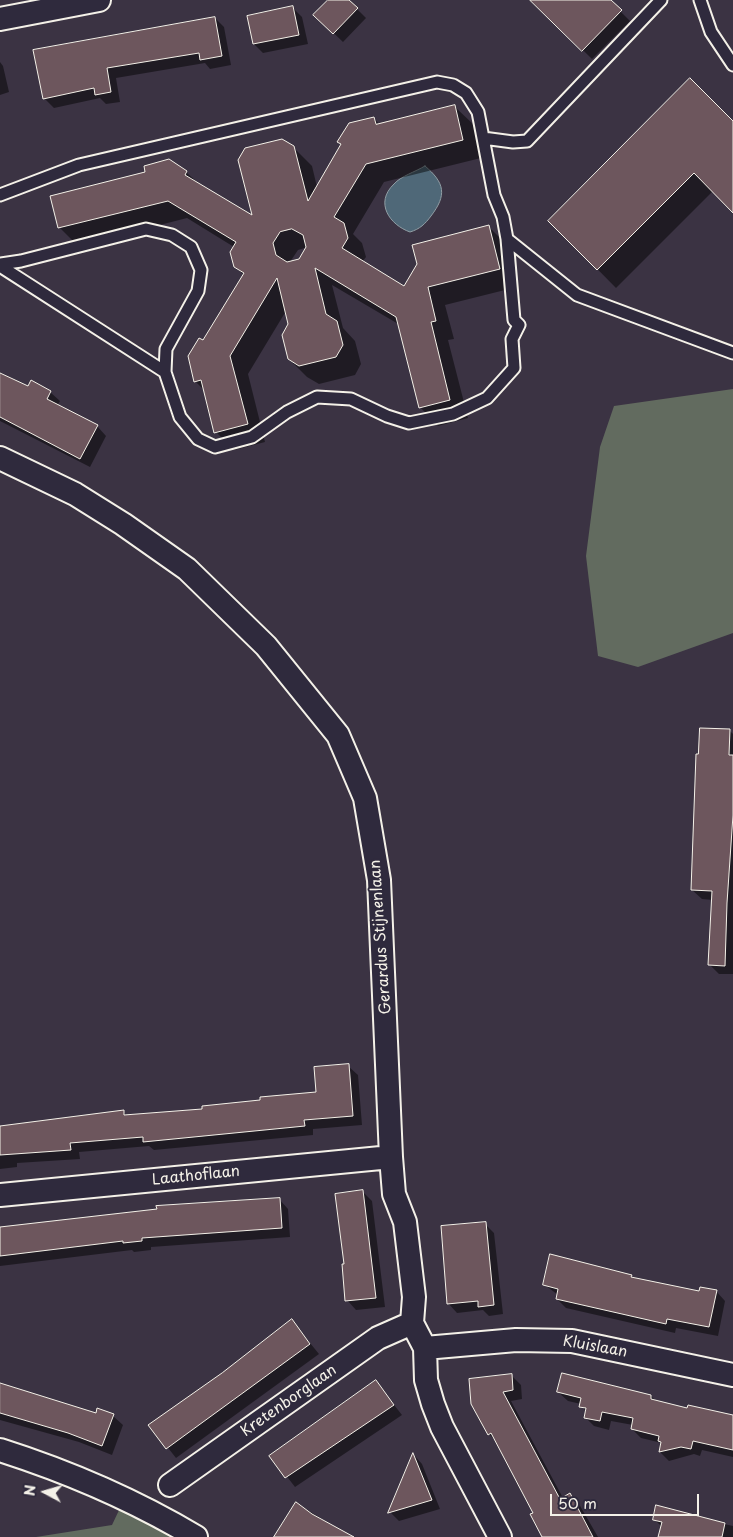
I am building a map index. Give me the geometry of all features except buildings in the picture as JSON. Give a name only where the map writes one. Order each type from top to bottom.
[{"type":"street","points":[[0,19],[99,0]]},
{"type":"street","name":"Gerardus Stijnenlaan","points":[[0,458],[75,494],[123,524],[186,569],[266,646],[338,735],[365,798],[379,880],[394,1194],[405,1222],[414,1297],[412,1323]]},
{"type":"street","name":"Laathoflaan","points":[[0,1195],[392,1157]]},
{"type":"street","points":[[412,1323],[424,1348],[426,1380],[442,1427],[500,1537]]},
{"type":"street","name":"Kretenborglaan","points":[[170,1485],[378,1338],[412,1323]]},
{"type":"street","name":"Kluislaan","points":[[424,1348],[516,1340],[572,1341],[733,1375]]},
{"type":"street","points":[[0,1450],[105,1488],[139,1504],[196,1537]]},
{"type":"lane","points":[[483,138],[513,142],[527,141],[662,0]]},
{"type":"lane","points":[[700,0],[711,32],[733,65]]},
{"type":"lane","points":[[0,194],[79,165],[437,82],[453,85],[466,93],[478,112],[494,195],[503,217],[507,239],[514,320],[519,325],[512,339],[514,368],[487,398],[452,414],[409,423],[387,416],[351,400],[317,397],[287,412],[252,437],[215,447],[198,439],[180,416],[165,372],[166,349],[198,291],[201,270],[191,247],[172,235],[146,229],[0,265]]},
{"type":"lane","points":[[507,239],[577,295],[733,353]]},
{"type":"lane","points":[[0,265],[165,372]]},
{"type":"green space","points":[[733,389],[733,633],[638,667],[598,656],[586,556],[600,447],[614,406]]},
{"type":"green space","points":[[121,1506],[177,1537],[36,1537],[112,1525]]},
{"type":"water","points":[[425,166],[437,178],[440,184],[442,190],[440,202],[427,221],[419,228],[410,232],[391,219],[387,213],[385,199],[388,191],[397,181]]}]
